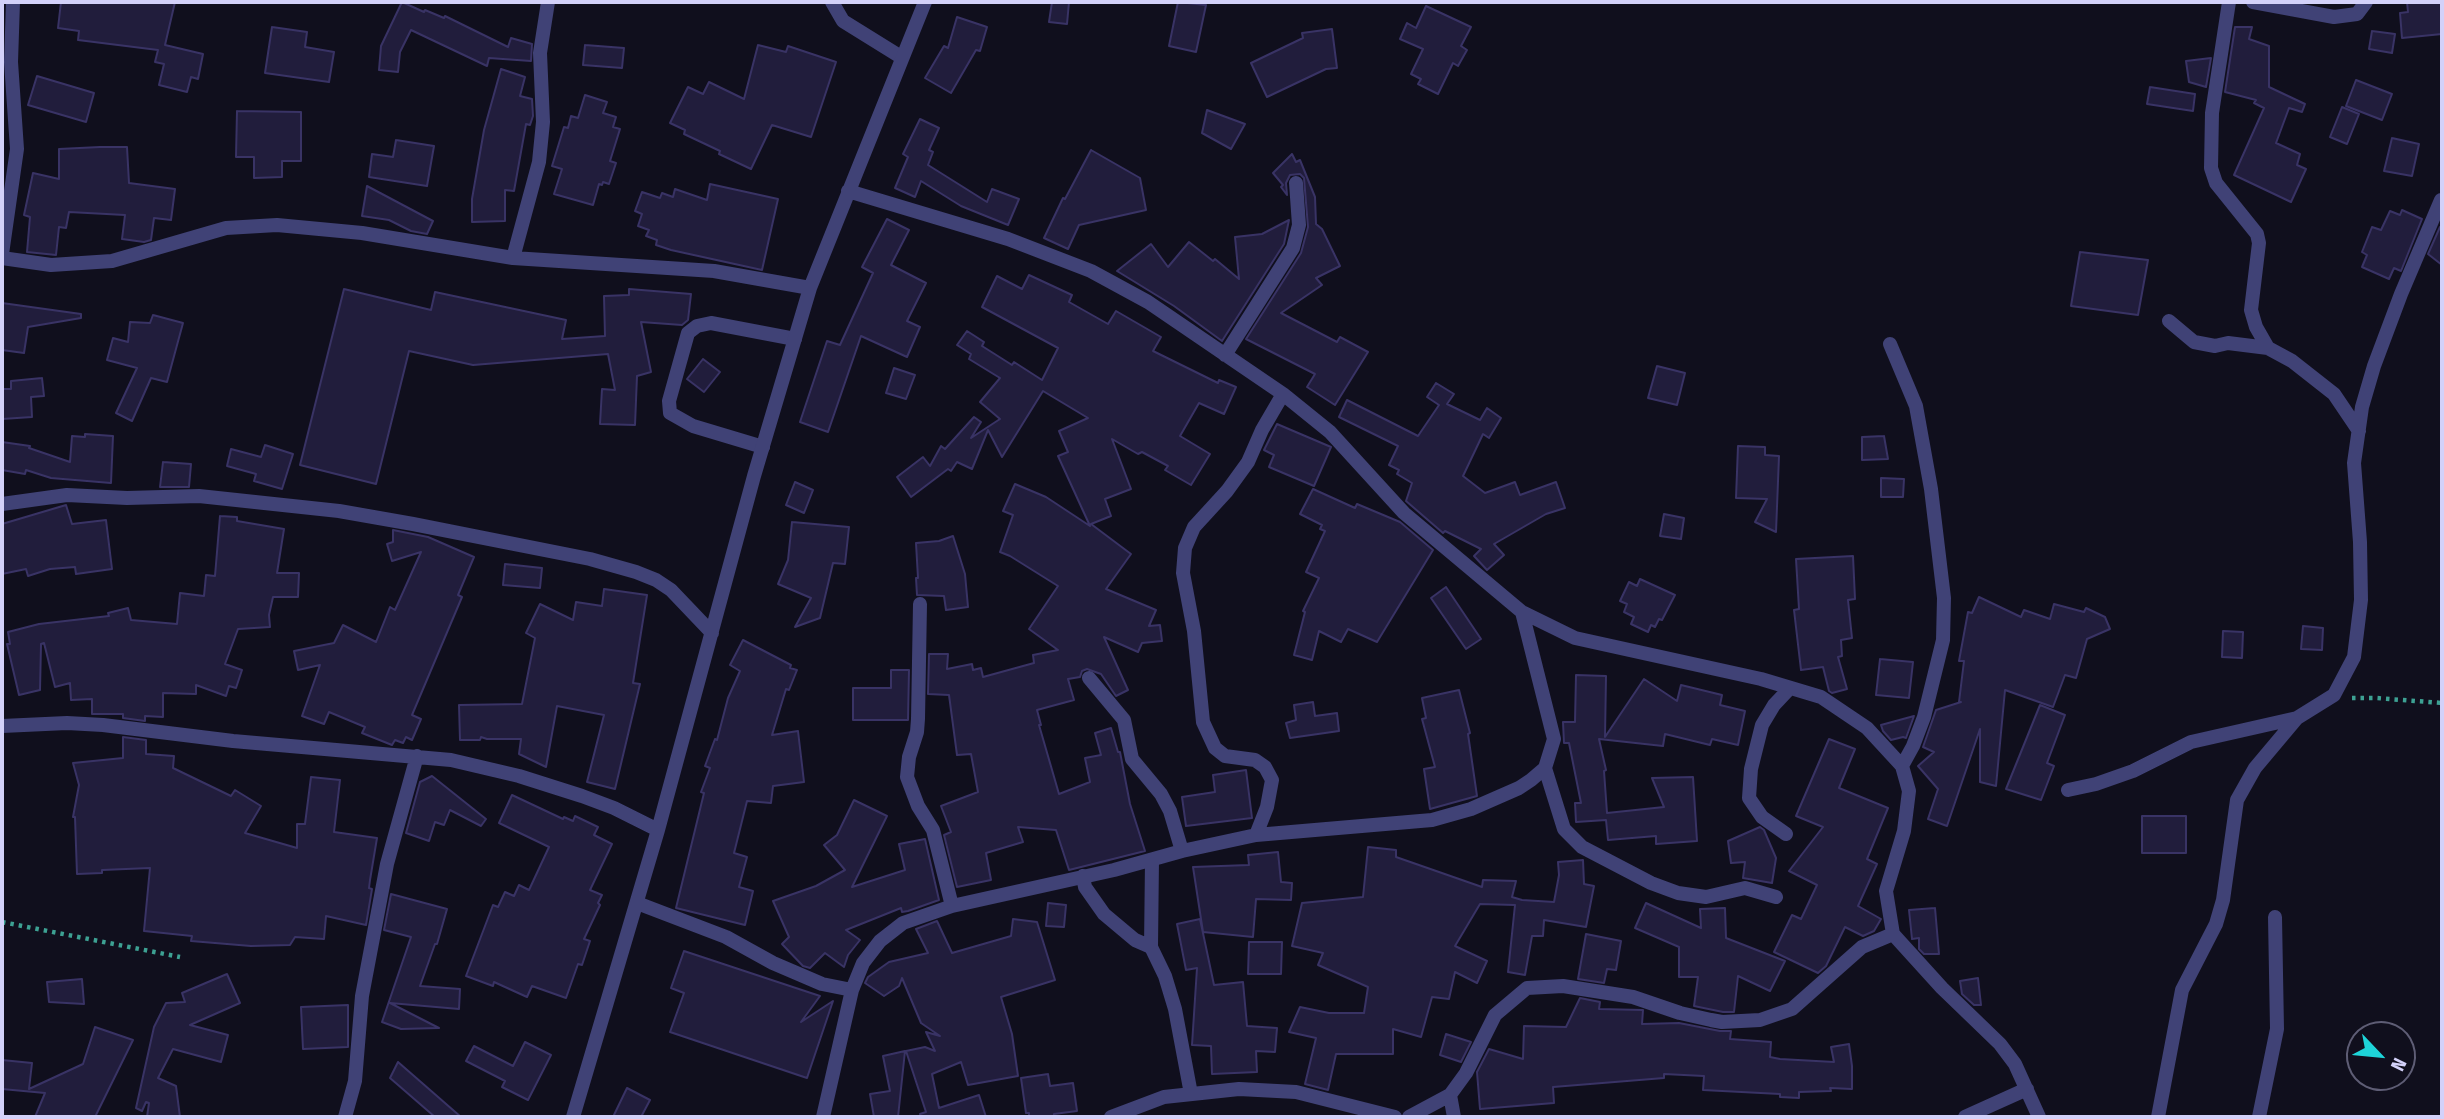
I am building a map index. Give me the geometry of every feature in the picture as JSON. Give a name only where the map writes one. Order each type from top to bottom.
[{"type":"street","points":[[13,2],[10,62],[17,149],[2,256],[51,265],[112,261],[226,228],[277,225],[362,233],[513,258],[714,271],[810,288]]},
{"type":"street","points":[[513,258],[539,162],[543,122],[540,52],[548,2]]},
{"type":"street","points":[[832,2],[843,21],[901,57]]},
{"type":"street","points":[[573,1117],[658,831],[763,447],[810,288],[925,2]]},
{"type":"street","points":[[2229,2],[2212,113],[2211,168],[2216,183],[2257,234],[2259,243],[2251,310],[2256,327],[2268,348]]},
{"type":"street","points":[[2253,2],[2334,17],[2357,15],[2366,2]]},
{"type":"street","points":[[1225,355],[1293,248],[1299,225],[1296,183]]},
{"type":"street","points":[[848,191],[1009,239],[1091,271],[1148,302],[1283,394],[1330,432],[1404,513],[1522,612],[1575,638],[1761,678],[1821,697],[1867,728],[1902,766],[1909,791],[1904,831],[1886,891],[1893,934],[1942,988],[2000,1044],[2015,1064],[2039,1117]]},
{"type":"street","points":[[2158,1117],[2182,990],[2216,923],[2222,900],[2237,800],[2255,768],[2297,719],[2334,695],[2354,657],[2361,600],[2354,463],[2362,407],[2374,366],[2441,200]]},
{"type":"street","points":[[2169,321],[2194,342],[2204,345],[2228,343],[2268,348],[2314,377],[2334,394],[2359,432]]},
{"type":"street","points":[[763,447],[693,426],[670,413],[669,401],[688,333],[696,326],[711,323],[795,339]]},
{"type":"street","points":[[1890,344],[1916,406],[1931,489],[1944,598],[1943,640],[1924,717],[1902,766]]},
{"type":"street","points":[[1256,835],[1267,807],[1272,780],[1265,767],[1255,760],[1237,760],[1225,756],[1215,748],[1203,722],[1194,631],[1183,573],[1185,548],[1194,527],[1227,491],[1248,462],[1262,430],[1283,394]]},
{"type":"street","points":[[2,505],[67,495],[127,498],[199,496],[326,509],[401,522],[590,559],[636,572],[671,590],[712,633]]},
{"type":"street","points":[[920,604],[917,733],[909,757],[907,777],[918,806],[933,830],[951,906]]},
{"type":"street","points":[[1522,612],[1554,739],[1545,768],[1563,829],[1582,848],[1651,883],[1678,893],[1706,897],[1745,888],[1776,897]]},
{"type":"street","points":[[1089,678],[1124,720],[1132,759],[1161,794],[1171,811],[1182,851]]},
{"type":"street","points":[[1786,834],[1762,817],[1749,798],[1751,769],[1762,725],[1774,705],[1790,688]]},
{"type":"street","points":[[2068,790],[2133,771],[2191,742],[2297,719]]},
{"type":"street","points":[[2,726],[67,723],[103,725],[233,741],[417,756],[478,765],[614,808],[658,831]]},
{"type":"street","points":[[345,1117],[355,1081],[362,996],[387,864],[417,756]]},
{"type":"street","points":[[823,1117],[852,990],[863,963],[880,941],[903,923],[951,906],[1256,835],[1432,820],[1471,809],[1519,788],[1545,768]]},
{"type":"street","points":[[1152,860],[1151,947],[1166,976],[1175,1009],[1191,1094]]},
{"type":"street","points":[[1083,876],[1085,887],[1104,914],[1135,940],[1151,947]]},
{"type":"street","points":[[637,903],[726,937],[772,963],[812,980],[852,990]]},
{"type":"street","points":[[2259,1117],[2277,1029],[2275,917]]},
{"type":"street","points":[[1409,1117],[1450,1095],[1466,1073],[1495,1015],[1527,988],[1563,986],[1633,997],[1679,1013],[1722,1022],[1760,1020],[1791,1009],[1862,947],[1893,934]]},
{"type":"street","points":[[1111,1117],[1164,1097],[1239,1089],[1296,1093],[1395,1117]]},
{"type":"street","points":[[1965,1117],[2027,1089]]},
{"type":"street","points":[[1450,1095],[1454,1117]]},
{"type":"path","points":[[2348,698],[2442,703]]},
{"type":"path","points":[[2,922],[180,957]]},
{"type":"building","points":[[61,2],[175,2],[165,45],[203,54],[198,79],[191,77],[187,92],[159,85],[164,64],[155,62],[158,50],[78,40],[79,31],[58,28]]},
{"type":"building","points":[[402,2],[424,12],[425,10],[444,18],[445,16],[508,47],[511,38],[532,44],[531,61],[489,58],[487,66],[411,30],[400,52],[398,72],[379,70],[381,46]]},
{"type":"building","points":[[1052,2],[1069,2],[1067,24],[1049,22]]},
{"type":"building","points":[[1178,2],[1206,5],[1196,52],[1169,46]]},
{"type":"building","points":[[2407,2],[2442,2],[2442,34],[2402,38],[2400,13],[2408,12]]},
{"type":"building","points":[[1426,6],[1471,27],[1461,46],[1467,50],[1458,66],[1453,63],[1438,94],[1418,84],[1421,79],[1411,74],[1423,49],[1400,39],[1407,23],[1416,28]]},
{"type":"building","points":[[957,17],[987,27],[980,51],[976,50],[951,93],[925,78],[944,46],[948,48]]},
{"type":"building","points":[[272,27],[307,32],[305,47],[334,52],[329,82],[265,73]]},
{"type":"building","points":[[2235,27],[2252,27],[2249,39],[2269,46],[2269,87],[2305,104],[2302,112],[2289,108],[2276,143],[2300,154],[2297,165],[2306,169],[2291,202],[2234,175],[2264,108],[2254,103],[2256,100],[2225,92]]},
{"type":"building","points":[[1332,29],[1337,68],[1326,69],[1267,97],[1251,63],[1303,38],[1302,33]]},
{"type":"building","points":[[2372,31],[2395,34],[2392,53],[2369,49]]},
{"type":"building","points":[[585,45],[624,48],[622,68],[583,65]]},
{"type":"building","points":[[758,45],[786,52],[788,46],[836,62],[811,137],[772,125],[751,169],[719,154],[720,151],[684,134],[685,130],[670,123],[688,87],[703,94],[709,82],[744,99]]},
{"type":"building","points":[[2211,58],[2206,87],[2189,82],[2186,61]]},
{"type":"building","points":[[501,69],[525,77],[520,96],[532,99],[533,116],[530,125],[526,124],[514,191],[505,190],[505,221],[472,222],[472,199],[484,130]]},
{"type":"building","points":[[37,76],[94,93],[86,122],[28,105]]},
{"type":"building","points":[[2356,80],[2392,94],[2382,120],[2346,106]]},
{"type":"building","points":[[2150,87],[2195,94],[2193,111],[2147,104]]},
{"type":"building","points":[[585,95],[607,102],[603,113],[616,117],[613,127],[620,129],[610,161],[616,163],[609,184],[599,184],[593,205],[554,194],[562,169],[552,166],[564,127],[568,128],[571,116],[578,118]]},
{"type":"building","points":[[2342,107],[2359,114],[2347,144],[2330,137]]},
{"type":"building","points":[[1207,110],[1245,124],[1231,149],[1202,133]]},
{"type":"building","points":[[237,111],[301,112],[301,161],[282,161],[282,177],[254,178],[254,157],[236,157]]},
{"type":"building","points":[[920,119],[939,128],[929,150],[933,152],[928,165],[987,202],[992,189],[1019,199],[1008,225],[961,206],[921,181],[915,197],[895,188],[908,157],[903,154]]},
{"type":"building","points":[[2392,138],[2419,144],[2412,176],[2384,171]]},
{"type":"building","points":[[396,140],[434,146],[427,186],[369,177],[372,154],[393,157]]},
{"type":"building","points":[[127,147],[129,183],[175,189],[171,220],[154,218],[151,240],[144,242],[122,239],[125,215],[69,212],[66,228],[59,227],[56,255],[27,252],[30,217],[24,215],[33,173],[59,179],[59,149]]},
{"type":"building","points":[[1091,150],[1140,178],[1146,210],[1079,225],[1068,249],[1044,238]]},
{"type":"building","points":[[1292,154],[1296,162],[1300,160],[1315,197],[1316,224],[1322,229],[1340,266],[1316,278],[1322,285],[1281,313],[1337,342],[1340,337],[1368,352],[1335,405],[1307,387],[1315,374],[1246,339],[1301,253],[1308,227],[1304,178],[1300,174],[1290,175],[1286,183],[1287,195],[1273,173]]},
{"type":"building","points":[[710,184],[778,199],[762,270],[656,245],[657,240],[646,236],[649,230],[638,226],[642,214],[635,211],[642,192],[660,198],[662,193],[673,197],[675,189],[707,200]]},
{"type":"building","points":[[367,186],[433,221],[427,234],[411,231],[389,220],[362,216]]},
{"type":"building","points":[[2402,210],[2422,219],[2401,271],[2394,268],[2389,279],[2362,267],[2367,255],[2362,252],[2372,227],[2381,230],[2390,211],[2400,215]]},
{"type":"building","points":[[887,219],[909,230],[891,265],[926,283],[907,321],[920,327],[907,357],[861,336],[828,432],[800,422],[827,341],[840,345],[873,273],[862,267]]},
{"type":"building","points":[[1289,220],[1284,244],[1222,341],[1174,306],[1117,271],[1151,244],[1168,267],[1189,242],[1239,279],[1235,237],[1262,234]]},
{"type":"building","points":[[2442,227],[2442,265],[2428,254]]},
{"type":"building","points":[[2080,252],[2148,260],[2138,315],[2071,306]]},
{"type":"building","points":[[1029,275],[1072,295],[1069,302],[1108,324],[1116,311],[1161,337],[1153,351],[1218,383],[1219,380],[1236,387],[1224,414],[1199,403],[1180,436],[1210,454],[1191,485],[1165,470],[1168,466],[1142,452],[1138,454],[1112,439],[1131,489],[1105,499],[1111,516],[1091,524],[1131,554],[1106,589],[1156,610],[1149,626],[1160,625],[1162,641],[1142,643],[1138,652],[1104,637],[1128,690],[1116,696],[1101,674],[1087,669],[1082,671],[1080,677],[1068,679],[1074,700],[1037,710],[1059,794],[1090,782],[1085,758],[1101,755],[1095,733],[1111,728],[1120,752],[1130,804],[1145,851],[1069,870],[1056,830],[1018,827],[1023,842],[986,853],[991,880],[957,887],[944,835],[951,832],[941,806],[978,792],[971,754],[957,755],[949,695],[928,694],[929,654],[948,654],[947,669],[972,664],[973,670],[981,668],[983,677],[1034,663],[1033,655],[1058,650],[1029,629],[1058,586],[1000,552],[1013,515],[1003,511],[1015,484],[1046,497],[1090,526],[1058,456],[1068,452],[1059,431],[1088,418],[1043,391],[1002,457],[988,430],[972,469],[957,462],[951,471],[948,469],[911,497],[897,477],[923,457],[930,466],[941,446],[945,449],[974,417],[981,422],[971,438],[1000,419],[980,402],[1000,378],[969,359],[971,354],[957,345],[967,331],[984,342],[982,346],[1042,380],[1058,348],[982,307],[997,276],[1022,289]]},
{"type":"building","points":[[344,289],[431,310],[435,292],[566,320],[562,339],[605,336],[604,296],[629,295],[629,289],[691,294],[688,320],[682,325],[641,322],[651,372],[637,376],[635,425],[600,424],[602,389],[615,390],[608,354],[473,365],[409,351],[376,484],[300,465]]},
{"type":"building","points":[[2,303],[81,314],[81,318],[28,327],[24,353],[2,350]]},
{"type":"building","points":[[153,315],[183,323],[167,382],[151,378],[132,421],[116,413],[137,368],[107,360],[113,338],[128,342],[130,322],[150,323]]},
{"type":"building","points":[[703,359],[720,372],[704,392],[687,379]]},
{"type":"building","points":[[1657,366],[1685,373],[1677,405],[1648,398]]},
{"type":"building","points":[[894,368],[915,375],[906,399],[886,393]]},
{"type":"building","points":[[42,378],[44,396],[31,397],[32,417],[2,419],[2,389],[11,389],[11,381]]},
{"type":"building","points":[[1436,383],[1454,394],[1447,404],[1480,420],[1487,408],[1501,418],[1489,438],[1483,434],[1463,476],[1485,493],[1515,482],[1520,495],[1556,482],[1565,508],[1546,514],[1494,544],[1504,555],[1487,570],[1474,556],[1481,549],[1445,531],[1443,533],[1406,501],[1412,483],[1397,474],[1399,470],[1389,465],[1398,446],[1339,417],[1347,400],[1418,436],[1439,405],[1427,397]]},
{"type":"building","points":[[1277,424],[1331,447],[1314,486],[1269,467],[1274,455],[1264,450]]},
{"type":"building","points":[[85,434],[113,436],[111,483],[51,478],[26,470],[25,474],[2,470],[2,442],[30,446],[29,448],[70,462],[72,436],[85,437]]},
{"type":"building","points":[[1884,436],[1888,459],[1862,460],[1862,437]]},
{"type":"building","points":[[265,445],[293,454],[282,489],[254,481],[256,474],[227,466],[231,449],[261,457]]},
{"type":"building","points":[[1738,446],[1765,447],[1765,455],[1779,456],[1776,532],[1755,522],[1767,499],[1736,498]]},
{"type":"building","points":[[163,462],[191,464],[189,487],[160,487]]},
{"type":"building","points":[[1881,478],[1904,479],[1903,497],[1881,497]]},
{"type":"building","points":[[795,482],[813,490],[804,513],[786,505]]},
{"type":"building","points":[[1313,489],[1355,508],[1357,504],[1400,522],[1433,550],[1377,642],[1348,629],[1341,642],[1319,631],[1312,660],[1294,655],[1305,612],[1303,611],[1319,578],[1306,572],[1325,531],[1320,529],[1322,525],[1300,514]]},
{"type":"building","points":[[66,505],[72,524],[106,520],[112,569],[76,574],[75,567],[50,569],[28,576],[26,569],[2,574],[2,524]]},
{"type":"building","points":[[1664,514],[1684,518],[1681,539],[1660,536]]},
{"type":"building","points":[[220,516],[237,517],[237,521],[284,529],[277,573],[299,573],[298,597],[273,597],[269,615],[270,627],[238,629],[225,664],[242,670],[236,688],[229,686],[226,696],[196,685],[196,694],[163,693],[163,717],[145,716],[145,721],[123,718],[123,714],[92,714],[92,699],[71,700],[70,683],[55,687],[44,643],[41,644],[40,690],[19,695],[7,644],[10,644],[8,632],[39,624],[109,616],[108,613],[128,608],[131,620],[177,624],[180,593],[204,596],[206,575],[215,576]]},
{"type":"building","points":[[792,522],[849,527],[845,564],[833,563],[820,618],[795,627],[811,598],[778,584],[788,560]]},
{"type":"building","points":[[393,530],[428,537],[474,557],[458,595],[462,597],[412,715],[421,719],[412,740],[406,737],[403,743],[395,740],[392,745],[362,733],[365,727],[329,712],[324,724],[302,716],[320,665],[298,670],[294,651],[334,643],[343,625],[376,642],[390,607],[395,610],[421,552],[392,561],[387,544],[393,542]]},
{"type":"building","points":[[953,536],[965,574],[968,607],[946,610],[944,596],[917,595],[916,543],[939,541]]},
{"type":"building","points":[[1853,556],[1855,599],[1848,600],[1852,638],[1841,640],[1842,656],[1838,657],[1847,689],[1832,693],[1829,691],[1823,667],[1801,670],[1794,610],[1799,609],[1796,559]]},
{"type":"building","points":[[505,564],[542,568],[540,588],[503,585]]},
{"type":"building","points":[[1640,579],[1675,595],[1662,620],[1659,619],[1655,627],[1651,625],[1648,632],[1631,624],[1634,617],[1624,612],[1627,604],[1620,601],[1629,582],[1637,586]]},
{"type":"building","points":[[1446,587],[1481,639],[1466,649],[1431,598]]},
{"type":"building","points":[[604,589],[647,595],[633,683],[640,684],[615,789],[587,782],[604,715],[557,706],[546,767],[519,754],[521,739],[481,737],[480,740],[460,740],[459,705],[522,704],[535,638],[526,633],[540,604],[573,620],[576,602],[602,606]]},
{"type":"building","points":[[1979,597],[2021,617],[2024,610],[2050,619],[2054,604],[2084,612],[2086,608],[2105,617],[2110,629],[2087,639],[2076,678],[2065,675],[2053,707],[2005,690],[1996,786],[1980,782],[1980,729],[1947,826],[1928,819],[1938,789],[1918,766],[1934,752],[1923,747],[1936,710],[1961,702],[1964,661],[1959,661],[1968,612],[1972,613]]},
{"type":"building","points":[[2303,626],[2323,628],[2322,650],[2301,649]]},
{"type":"building","points":[[2223,631],[2243,632],[2242,658],[2222,657]]},
{"type":"building","points":[[743,640],[797,670],[789,690],[786,689],[772,735],[798,731],[804,782],[773,786],[771,803],[747,801],[734,853],[747,857],[739,887],[753,891],[745,925],[676,908],[704,793],[701,792],[710,768],[705,766],[715,739],[717,740],[728,698],[740,671],[730,665]]},
{"type":"building","points":[[1880,659],[1913,662],[1909,698],[1876,695]]},
{"type":"building","points":[[891,670],[909,670],[908,720],[853,720],[853,688],[891,688]]},
{"type":"building","points":[[1576,675],[1606,676],[1605,737],[1644,679],[1677,701],[1681,685],[1722,695],[1720,705],[1745,711],[1738,745],[1712,739],[1710,745],[1665,734],[1663,746],[1599,739],[1606,770],[1607,813],[1664,807],[1652,778],[1693,777],[1697,841],[1656,844],[1656,836],[1608,840],[1606,820],[1576,822],[1575,803],[1581,803],[1569,743],[1564,743],[1563,722],[1575,722]]},
{"type":"building","points":[[1459,690],[1470,733],[1477,796],[1430,809],[1424,769],[1435,767],[1422,719],[1426,718],[1422,698]]},
{"type":"building","points":[[1313,702],[1315,716],[1337,713],[1339,731],[1290,738],[1286,723],[1296,720],[1294,705]]},
{"type":"building","points":[[2040,705],[2065,715],[2047,763],[2054,766],[2041,800],[2006,789]]},
{"type":"building","points":[[1914,716],[1906,738],[1891,740],[1883,731],[1881,725]]},
{"type":"building","points":[[123,737],[146,740],[146,754],[174,756],[173,768],[231,796],[235,790],[261,806],[245,833],[297,848],[297,824],[305,824],[311,777],[340,780],[334,832],[377,838],[366,925],[326,916],[324,939],[295,937],[290,945],[251,946],[191,941],[192,936],[144,931],[150,868],[77,874],[73,817],[79,785],[73,763],[123,758]]},
{"type":"building","points":[[1829,739],[1855,749],[1839,788],[1888,808],[1867,859],[1877,864],[1858,906],[1881,919],[1874,931],[1863,936],[1845,927],[1826,966],[1818,973],[1774,952],[1792,915],[1801,919],[1817,885],[1789,871],[1823,827],[1796,816]]},
{"type":"building","points":[[1246,770],[1252,818],[1186,826],[1182,797],[1215,792],[1213,775]]},
{"type":"building","points":[[432,776],[486,819],[481,826],[450,810],[444,825],[435,822],[429,841],[406,833],[420,782]]},
{"type":"building","points":[[512,795],[563,819],[564,817],[573,821],[575,816],[598,827],[594,835],[612,844],[590,890],[602,895],[598,903],[600,905],[584,939],[590,941],[582,965],[578,964],[566,998],[532,986],[527,997],[494,982],[493,986],[466,976],[493,905],[498,907],[505,892],[514,896],[519,885],[529,890],[549,847],[499,823]]},
{"type":"building","points":[[854,800],[887,816],[852,887],[905,870],[899,844],[925,839],[939,900],[908,911],[902,912],[901,908],[846,930],[860,940],[848,955],[844,967],[825,953],[810,968],[803,966],[782,944],[789,937],[773,901],[816,886],[845,870],[824,845],[837,835]]},
{"type":"building","points":[[2142,816],[2186,816],[2186,853],[2142,853]]},
{"type":"building","points":[[1760,827],[1764,830],[1776,858],[1772,883],[1743,878],[1745,862],[1731,863],[1728,841]]},
{"type":"building","points":[[1368,847],[1396,850],[1396,857],[1482,887],[1483,880],[1516,881],[1512,897],[1522,900],[1554,902],[1559,875],[1558,862],[1583,860],[1584,884],[1594,886],[1586,927],[1544,920],[1543,936],[1532,936],[1525,975],[1508,972],[1515,905],[1480,904],[1455,946],[1487,961],[1477,983],[1455,972],[1449,999],[1432,997],[1421,1037],[1393,1029],[1393,1054],[1336,1054],[1328,1090],[1305,1084],[1316,1038],[1289,1032],[1300,1007],[1329,1013],[1364,1013],[1368,987],[1318,965],[1323,953],[1292,946],[1302,903],[1363,897]]},
{"type":"building","points":[[1278,852],[1281,882],[1292,883],[1291,900],[1256,899],[1253,937],[1203,932],[1193,867],[1249,865],[1248,855]]},
{"type":"building","points":[[391,894],[447,909],[437,944],[420,986],[460,989],[459,1009],[390,1003],[439,1028],[401,1029],[382,1022],[411,937],[384,930]]},
{"type":"building","points":[[1048,903],[1066,905],[1064,927],[1046,926]]},
{"type":"building","points":[[1646,903],[1701,928],[1700,909],[1725,908],[1726,938],[1785,961],[1770,991],[1738,976],[1734,1012],[1694,1006],[1698,977],[1679,977],[1679,947],[1635,928]]},
{"type":"building","points":[[1935,908],[1939,954],[1924,954],[1919,949],[1919,938],[1912,939],[1909,910]]},
{"type":"building","points":[[1013,919],[1037,922],[1055,980],[1001,997],[1012,1034],[1018,1076],[968,1085],[961,1062],[932,1074],[939,1108],[979,1095],[986,1117],[921,1117],[920,1114],[926,1112],[906,1051],[925,1047],[935,1051],[926,1032],[940,1036],[921,1023],[902,978],[899,986],[884,996],[865,983],[868,977],[889,962],[928,953],[916,929],[937,921],[952,953],[1011,936]]},
{"type":"building","points":[[1200,919],[1214,985],[1243,982],[1247,1026],[1277,1028],[1275,1052],[1256,1051],[1257,1072],[1212,1074],[1211,1046],[1192,1045],[1197,968],[1186,970],[1177,924]]},
{"type":"building","points":[[1586,934],[1621,941],[1616,970],[1607,969],[1604,983],[1578,979]]},
{"type":"building","points":[[1249,942],[1282,942],[1281,974],[1248,974]]},
{"type":"building","points":[[684,951],[820,996],[801,1022],[833,1001],[807,1078],[670,1032],[684,993],[671,988]]},
{"type":"building","points":[[227,974],[240,1003],[190,1025],[228,1035],[221,1062],[173,1049],[158,1078],[176,1086],[180,1117],[147,1117],[149,1103],[146,1102],[142,1111],[136,1108],[154,1027],[166,1003],[185,1002],[182,993]]},
{"type":"building","points":[[1978,978],[1981,1005],[1974,1005],[1962,994],[1960,981]]},
{"type":"building","points":[[82,979],[84,1004],[49,1002],[47,982]]},
{"type":"building","points":[[1580,998],[1600,1002],[1599,1009],[1643,1010],[1642,1024],[1679,1023],[1731,1031],[1730,1039],[1771,1042],[1770,1057],[1780,1059],[1834,1062],[1831,1047],[1849,1044],[1852,1089],[1830,1088],[1831,1091],[1799,1092],[1799,1098],[1780,1097],[1780,1094],[1703,1090],[1704,1076],[1664,1074],[1664,1078],[1553,1087],[1554,1103],[1480,1109],[1477,1072],[1489,1049],[1523,1059],[1524,1026],[1566,1027]]},
{"type":"building","points":[[348,1005],[348,1047],[303,1049],[301,1007]]},
{"type":"building","points":[[95,1027],[133,1040],[95,1117],[35,1117],[45,1093],[2,1089],[2,1060],[32,1063],[29,1089],[83,1064]]},
{"type":"building","points":[[1446,1034],[1471,1042],[1461,1062],[1440,1055]]},
{"type":"building","points":[[525,1042],[551,1055],[528,1100],[502,1087],[505,1081],[466,1061],[474,1046],[513,1066]]},
{"type":"building","points":[[905,1051],[898,1117],[874,1117],[870,1094],[890,1091],[883,1056]]},
{"type":"building","points":[[398,1062],[461,1117],[435,1117],[390,1078]]},
{"type":"building","points":[[1048,1074],[1050,1086],[1073,1083],[1077,1111],[1054,1114],[1054,1117],[1029,1117],[1029,1113],[1026,1113],[1021,1078]]},
{"type":"building","points":[[627,1088],[650,1100],[641,1117],[613,1117]]}]
